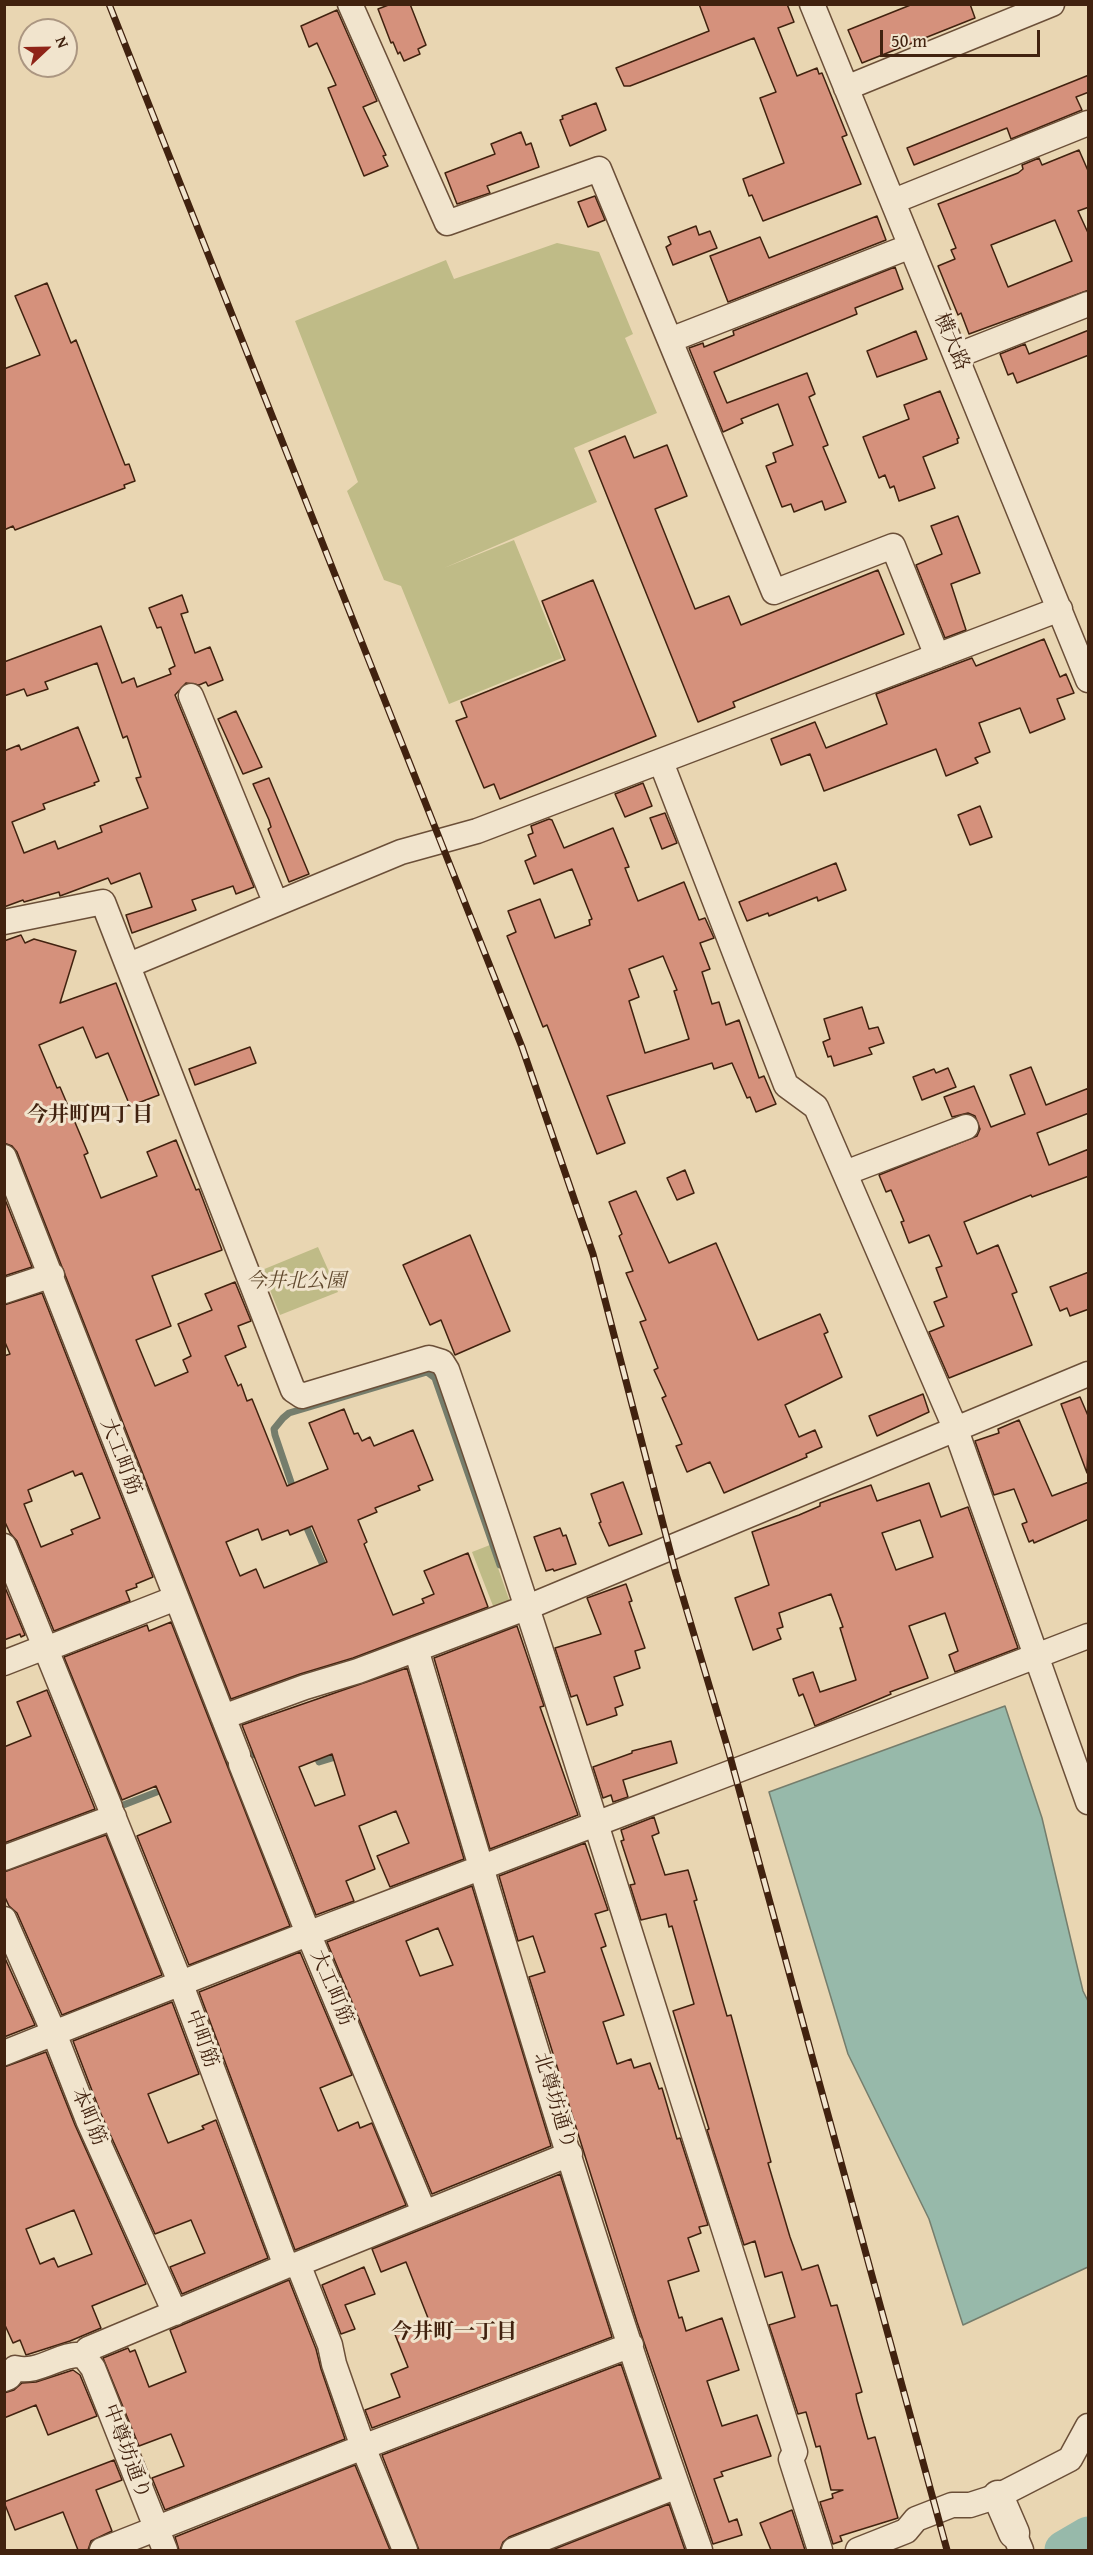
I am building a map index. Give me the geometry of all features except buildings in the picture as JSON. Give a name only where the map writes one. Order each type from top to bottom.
[{"type":"street","points":[[350,4],[447,224],[599,169],[774,592],[893,546],[937,656]]},
{"type":"street","name":"横大路","points":[[812,4],[1089,680]]},
{"type":"street","points":[[846,88],[1052,4]]},
{"type":"street","points":[[894,201],[1089,123]]},
{"type":"street","points":[[670,340],[911,246]]},
{"type":"street","points":[[956,356],[1089,304]]},
{"type":"street","points":[[129,965],[401,852],[477,831],[1060,609]]},
{"type":"street","points":[[191,696],[276,904]]},
{"type":"street","points":[[662,762],[786,1085],[816,1107],[956,1430],[1089,1802]]},
{"type":"street","points":[[4,922],[103,902],[293,1390],[302,1396],[429,1358],[442,1362],[447,1370],[496,1510],[502,1537],[528,1607],[597,1825],[795,2452],[791,2459],[820,2550]]},
{"type":"street","points":[[845,1173],[966,1127]]},
{"type":"street","name":"大工町筋","points":[[4,1157],[52,1275],[124,1469],[239,1760],[424,2212]]},
{"type":"street","points":[[4,1291],[52,1275]]},
{"type":"street","points":[[223,1718],[528,1607],[1089,1374]]},
{"type":"street","name":"中町筋","points":[[4,1546],[292,2265],[330,2345],[334,2364],[363,2447],[405,2550]]},
{"type":"street","points":[[4,1663],[176,1598]]},
{"type":"street","points":[[4,2053],[180,1982],[1089,1636]]},
{"type":"street","name":"北尊坊通り","points":[[416,1649],[570,2154],[677,2486],[700,2550]]},
{"type":"street","points":[[4,1858],[112,1812]]},
{"type":"street","name":"本町筋","points":[[4,1919],[54,2033],[88,2120],[175,2313]]},
{"type":"street","points":[[8,2367],[28,2369],[83,2355],[88,2349],[175,2313],[570,2154]]},
{"type":"street","points":[[102,2550],[161,2540],[363,2447],[631,2345]]},
{"type":"street","name":"中尊坊通り","points":[[83,2355],[93,2368],[161,2540]]},
{"type":"street","points":[[858,2550],[906,2531],[916,2518],[952,2505],[970,2505],[998,2496],[1070,2459],[1089,2426]]},
{"type":"street","points":[[513,2550],[677,2486]]},
{"type":"street","points":[[998,2496],[1018,2542]]},
{"type":"green space","points":[[557,243],[599,252],[633,334],[625,338],[657,413],[574,448],[597,502],[444,568],[514,540],[562,658],[449,704],[401,586],[384,580],[347,491],[358,482],[295,321],[446,260],[454,279]]},
{"type":"green space","name":"今井北公園","points":[[318,1247],[338,1292],[280,1315],[262,1270]]},
{"type":"green space","points":[[490,1545],[511,1605],[495,1611],[472,1552]]},
{"type":"shaded area","points":[[1005,1706],[1042,1818],[1083,1991],[1088,2001],[1088,2267],[963,2325],[929,2219],[848,2054],[769,1792]]},
{"type":"waterway","points":[[294,1491],[274,1429],[283,1418],[289,1413],[427,1372],[435,1378],[500,1565]]},
{"type":"waterway","points":[[304,1521],[326,1572]]},
{"type":"waterway","points":[[219,1768],[262,1751]]},
{"type":"waterway","points":[[316,1753],[319,1762],[342,1755]]},
{"type":"waterway","points":[[113,1809],[167,1788]]},
{"type":"waterway","points":[[1064,2550],[1088,2536]]},
{"type":"railway","points":[[109,4],[522,1047],[593,1254],[676,1574],[728,1749],[947,2550]]},
{"type":"district","name":"今井町四丁目","points":[[90,1116]]},
{"type":"district","name":"今井町一丁目","points":[[454,2333]]}]
